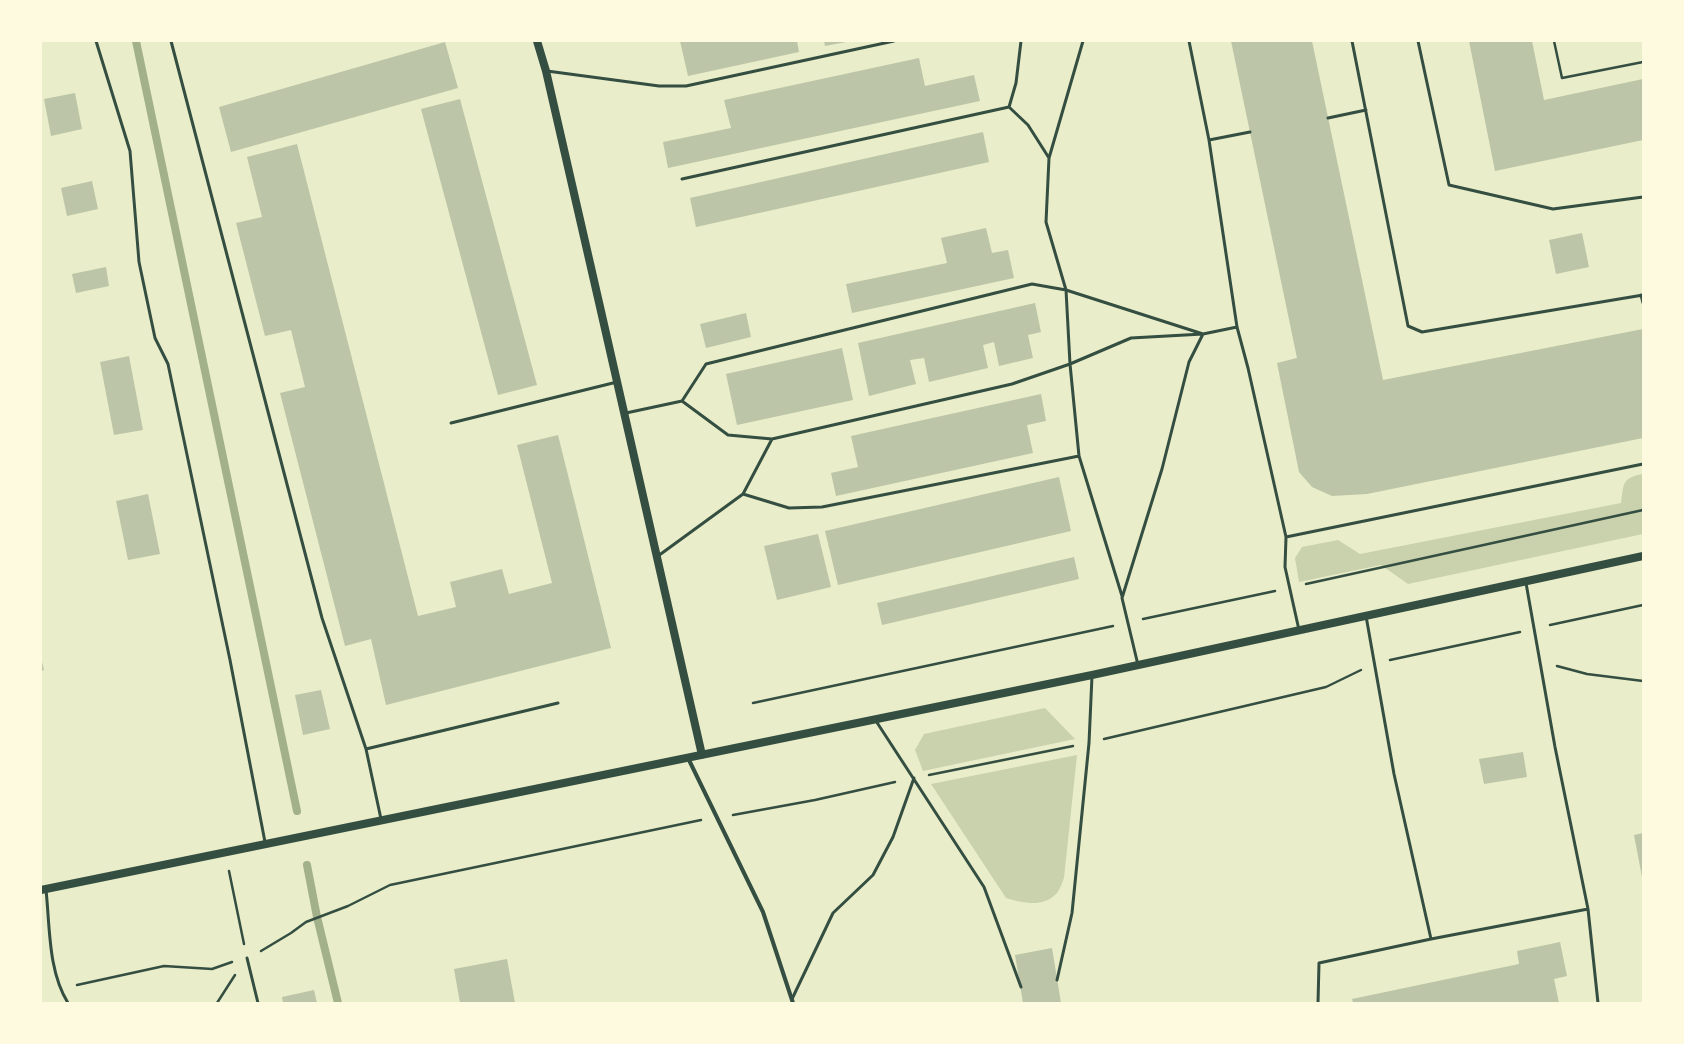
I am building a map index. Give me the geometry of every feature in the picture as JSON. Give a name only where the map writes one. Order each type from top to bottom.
[{"type":"main road","points":[[538,41],[658,556],[702,755]]},
{"type":"main road","points":[[43,889],[1092,675],[1643,556]]},
{"type":"street","points":[[688,758],[763,912],[793,1001]]},
{"type":"lane","points":[[96,41],[130,151],[139,262],[155,338],[168,364],[230,660],[265,844]]},
{"type":"lane","points":[[171,41],[322,618],[366,749],[381,821]]},
{"type":"lane","points":[[546,71],[659,86],[686,86],[894,41]]},
{"type":"lane","points":[[1009,107],[1016,83],[1021,41]]},
{"type":"lane","points":[[1083,41],[1049,158],[1046,222],[1066,290],[1070,364],[1079,456],[1129,622],[1138,665]]},
{"type":"lane","points":[[1190,41],[1209,140],[1237,328],[1250,376],[1286,537],[1284,567],[1299,630]]},
{"type":"lane","points":[[1352,41],[1408,326],[1422,332],[1642,295],[1643,303]]},
{"type":"lane","points":[[1418,41],[1449,185],[1553,210],[1643,197]]},
{"type":"lane","points":[[1009,107],[1028,125],[1049,158]]},
{"type":"lane","points":[[682,179],[1009,107]]},
{"type":"lane","points":[[1328,118],[1366,110]]},
{"type":"lane","points":[[1209,140],[1250,132]]},
{"type":"lane","points":[[624,414],[682,401],[706,364],[1032,284],[1066,290],[1202,334]]},
{"type":"lane","points":[[682,401],[728,435],[772,439],[1012,384],[1070,364],[1131,338],[1202,334],[1237,328]]},
{"type":"lane","points":[[1122,598],[1162,469],[1189,362],[1202,334]]},
{"type":"lane","points":[[451,423],[617,382]]},
{"type":"lane","points":[[658,556],[743,494],[772,439]]},
{"type":"lane","points":[[743,494],[790,508],[822,507],[1079,456]]},
{"type":"lane","points":[[1286,537],[1643,464]]},
{"type":"lane","points":[[1526,581],[1555,747],[1588,909],[1598,1003]]},
{"type":"lane","points":[[1366,616],[1394,774],[1431,939]]},
{"type":"lane","points":[[1057,980],[1072,913],[1089,743],[1092,675]]},
{"type":"lane","points":[[366,749],[558,703]]},
{"type":"lane","points":[[875,720],[984,887],[1021,987]]},
{"type":"lane","points":[[793,1001],[833,913],[873,875],[893,836],[914,778]]},
{"type":"lane","points":[[43,889],[53,957],[60,990],[68,1003]]},
{"type":"lane","points":[[1318,1003],[1319,963],[1431,939],[1588,909]]},
{"type":"lane","points":[[247,958],[258,1003]]},
{"type":"path","points":[[1554,41],[1562,78],[1643,62]]},
{"type":"path","points":[[753,703],[1290,588],[1643,510]]},
{"type":"path","points":[[1539,661],[1587,674],[1643,681]]},
{"type":"path","points":[[60,990],[99,979],[164,966],[212,969],[247,958],[291,933],[306,922],[348,906],[390,885],[688,822],[815,800],[914,778],[1135,733]]},
{"type":"path","points":[[217,1003],[247,958],[225,852]]},
{"type":"green space","points":[[1643,474],[1643,534],[1408,584],[1381,565],[1299,582],[1295,558],[1302,547],[1338,540],[1360,554],[1621,503],[1623,487],[1627,480]]},
{"type":"green space","points":[[1045,708],[1075,739],[923,771],[915,750],[924,734]]},
{"type":"green space","points":[[1077,755],[1064,878],[1060,888],[1052,898],[1046,901],[1026,903],[1006,898],[931,784]]},
{"type":"building","points":[[680,41],[797,41],[799,52],[688,76]]},
{"type":"building","points":[[824,41],[846,41],[846,42],[825,46]]},
{"type":"building","points":[[1231,41],[1312,41],[1383,380],[1643,329],[1643,438],[1367,494],[1332,496],[1312,487],[1299,472],[1277,363],[1297,358]]},
{"type":"building","points":[[1469,41],[1532,41],[1544,100],[1643,79],[1643,140],[1495,171]]},
{"type":"building","points":[[445,42],[458,88],[231,152],[219,107]]},
{"type":"building","points":[[919,58],[925,86],[974,75],[980,101],[668,168],[663,142],[731,128],[724,100]]},
{"type":"building","points":[[75,93],[82,129],[51,136],[44,99]]},
{"type":"building","points":[[460,99],[537,385],[498,395],[421,109]]},
{"type":"building","points":[[983,132],[989,162],[696,227],[690,198]]},
{"type":"building","points":[[297,144],[418,616],[456,607],[450,582],[502,569],[509,594],[552,583],[517,445],[558,435],[611,648],[386,705],[371,639],[345,646],[280,393],[305,387],[291,330],[265,336],[236,223],[262,217],[247,157]]},
{"type":"building","points":[[92,181],[98,209],[67,216],[61,188]]},
{"type":"building","points":[[986,228],[992,253],[1008,250],[1014,278],[852,313],[846,284],[947,263],[941,238]]},
{"type":"building","points":[[1582,233],[1589,267],[1556,274],[1549,240]]},
{"type":"building","points":[[106,267],[109,286],[76,293],[72,274]]},
{"type":"building","points":[[1035,303],[1041,332],[1028,335],[1033,358],[999,366],[994,342],[983,345],[988,368],[929,382],[924,358],[910,360],[916,384],[869,396],[858,343]]},
{"type":"building","points":[[746,313],[751,337],[706,348],[700,324]]},
{"type":"building","points":[[842,348],[853,400],[737,425],[726,374]]},
{"type":"building","points":[[129,356],[143,430],[114,435],[100,362]]},
{"type":"building","points":[[1041,394],[1046,421],[1027,425],[1033,453],[836,496],[831,473],[858,467],[851,436]]},
{"type":"building","points":[[1059,477],[1071,531],[838,585],[825,531]]},
{"type":"building","points":[[148,494],[160,554],[128,560],[116,501]]},
{"type":"building","points":[[818,534],[831,587],[777,600],[764,546]]},
{"type":"building","points":[[1074,557],[1079,579],[882,625],[877,603]]},
{"type":"building","points":[[41,658],[44,670],[41,671]]},
{"type":"building","points":[[321,690],[330,729],[303,735],[295,695]]},
{"type":"building","points":[[1523,752],[1527,777],[1484,784],[1479,759]]},
{"type":"building","points":[[1643,833],[1643,877],[1642,877],[1634,835]]},
{"type":"building","points":[[1560,942],[1567,976],[1554,979],[1559,1003],[1353,1003],[1352,999],[1519,964],[1517,951]]},
{"type":"building","points":[[1052,948],[1061,1003],[1023,1003],[1015,955]]},
{"type":"building","points":[[507,959],[515,1003],[460,1003],[454,969]]},
{"type":"building","points":[[314,990],[317,1003],[283,1003],[282,997]]},
{"type":"waterway","points":[[136,41],[297,811]]},
{"type":"waterway","points":[[307,865],[317,917],[338,1003]]}]
